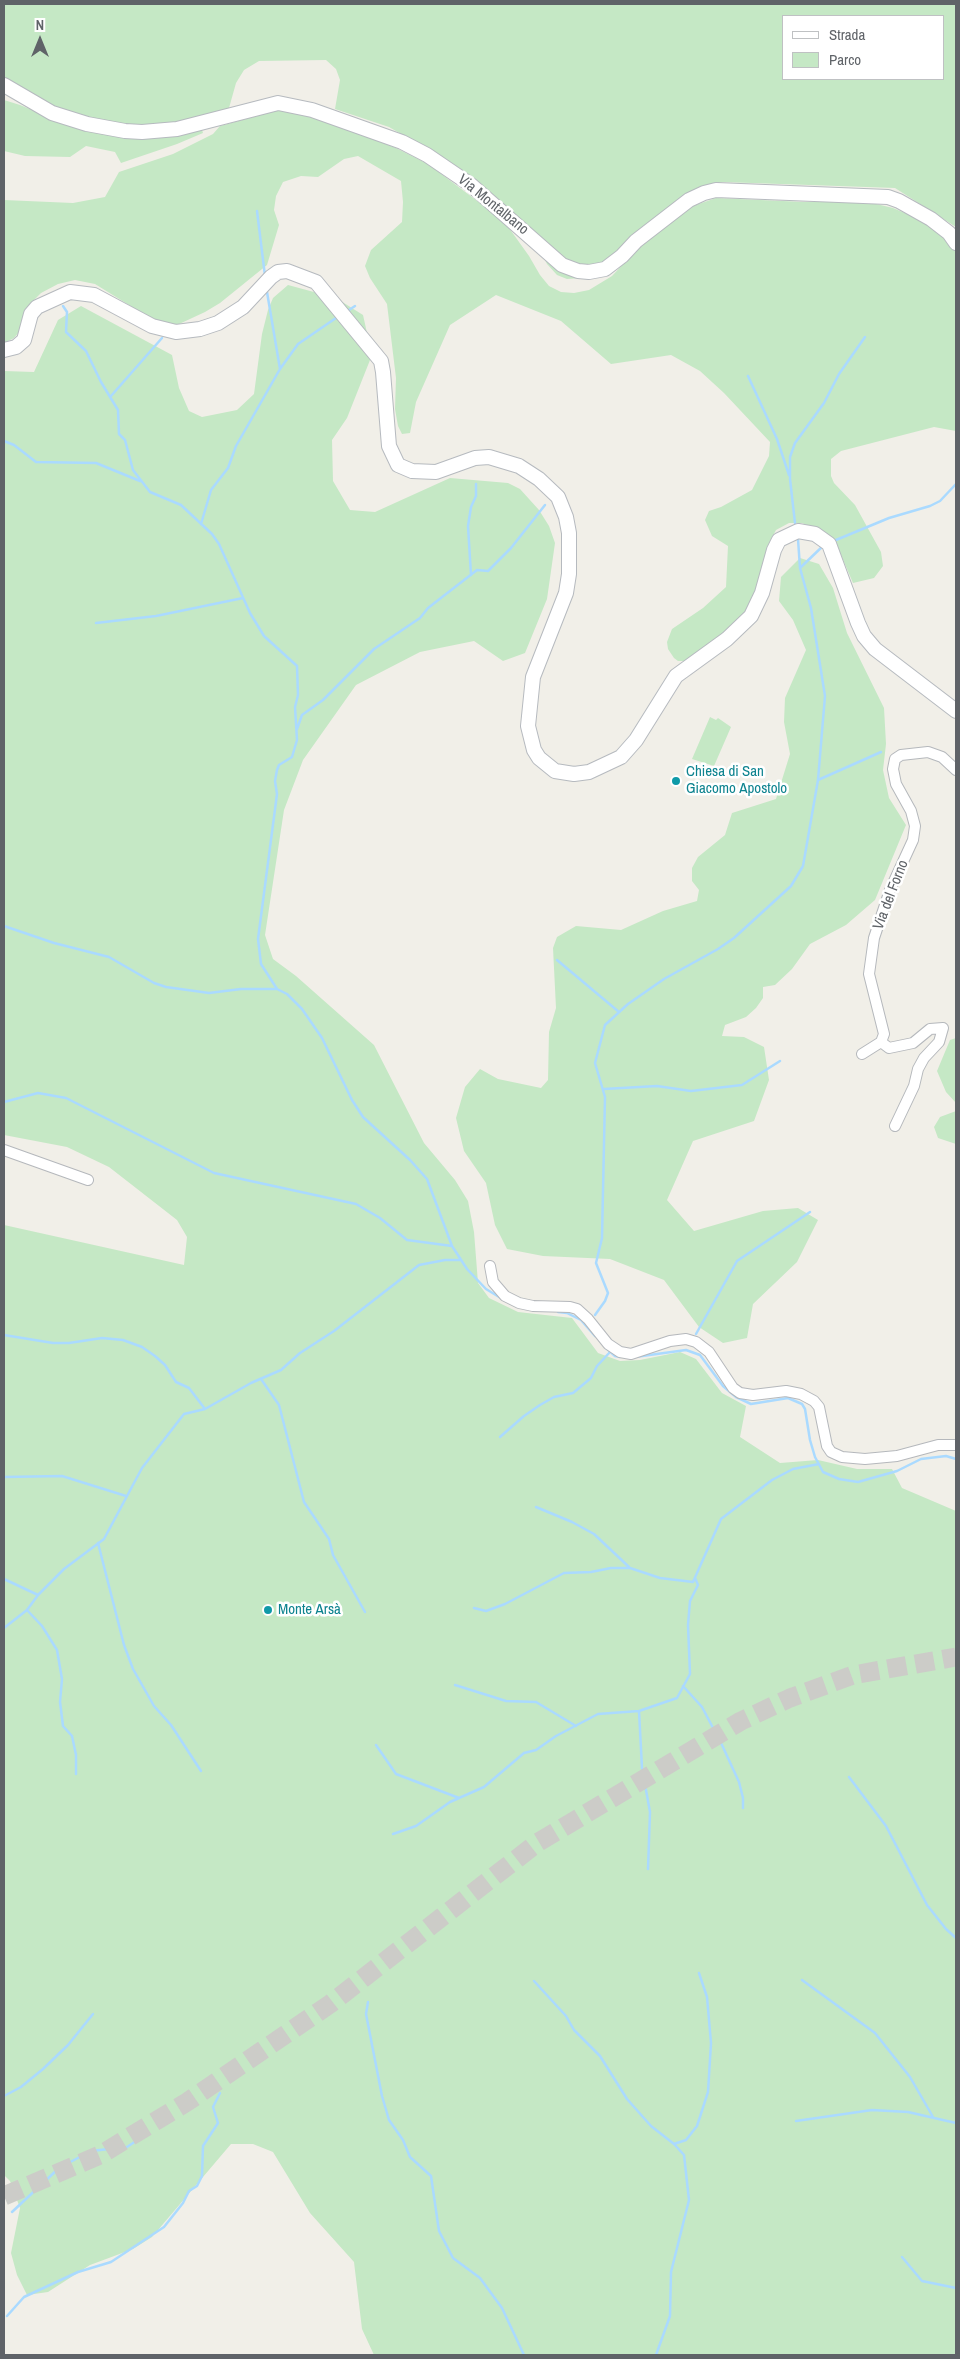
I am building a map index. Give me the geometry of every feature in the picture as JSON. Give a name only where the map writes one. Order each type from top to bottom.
[{"type":"street","name":"Via Montalbano","points":[[4,85],[52,114],[86,124],[125,131],[142,132],[177,129],[278,103],[320,112],[402,142],[427,156],[471,185],[556,261],[578,271],[589,272],[605,269],[622,256],[636,240],[689,200],[716,190],[888,197],[900,201],[931,219],[949,234],[956,243]]},
{"type":"street","points":[[4,350],[16,347],[24,340],[31,314],[37,307],[70,292],[94,295],[152,326],[182,332],[218,323],[243,307],[271,276],[278,272],[287,271],[316,282],[380,361],[383,372],[389,446],[398,465],[412,472],[436,472],[476,458],[489,457],[519,466],[539,479],[558,497],[566,516],[569,533],[569,574],[566,593],[533,677],[528,726],[534,750],[539,758],[555,771],[563,773],[589,772],[621,757],[636,740],[676,676],[727,638],[751,616],[762,593],[776,545],[784,536],[798,531],[816,534],[829,544],[858,623],[864,636],[875,649],[956,711]]},
{"type":"street","name":"Via del Forno","points":[[881,1042],[884,1034],[882,1020],[869,974],[874,938],[890,890],[913,840],[915,826],[911,810],[896,784],[893,769],[895,759],[901,755],[928,752],[942,757],[956,770]]},
{"type":"street","points":[[862,1054],[881,1042],[889,1048],[913,1043],[930,1029],[943,1028],[939,1042],[924,1058],[918,1069],[914,1086],[895,1126]]},
{"type":"street","points":[[4,1150],[88,1180]]},
{"type":"street","points":[[490,1266],[493,1282],[505,1296],[518,1303],[533,1306],[570,1307],[577,1309],[588,1318],[608,1344],[620,1352],[631,1354],[670,1341],[686,1339],[696,1342],[709,1352],[733,1388],[740,1393],[753,1395],[786,1391],[801,1394],[814,1401],[819,1407],[827,1446],[832,1452],[842,1457],[866,1460],[897,1456],[938,1445],[956,1445]]},
{"type":"green space","points":[[4,4],[956,4],[956,227],[895,188],[723,182],[700,188],[678,200],[622,245],[609,260],[581,278],[567,279],[557,275],[547,264],[537,244],[509,208],[448,161],[389,127],[335,109],[340,80],[336,69],[326,60],[259,61],[244,70],[236,83],[229,108],[177,124],[134,126],[69,115],[4,78]]},
{"type":"green space","points":[[4,100],[71,126],[202,130],[203,133],[121,163],[115,152],[86,146],[70,157],[25,156],[4,151]]},
{"type":"green space","points":[[279,110],[321,118],[396,148],[428,164],[504,221],[540,275],[549,286],[561,292],[574,293],[589,290],[612,276],[640,246],[693,206],[716,198],[805,202],[868,202],[893,208],[919,219],[953,245],[956,254],[956,431],[934,427],[841,451],[831,459],[831,476],[834,483],[855,505],[881,552],[883,566],[874,578],[853,583],[838,548],[826,533],[802,523],[789,523],[776,530],[767,547],[760,579],[747,612],[712,643],[685,661],[678,661],[674,658],[668,649],[667,642],[672,629],[703,608],[726,587],[728,546],[712,536],[705,520],[709,511],[721,507],[752,490],[769,456],[770,442],[724,393],[700,371],[671,355],[611,364],[561,321],[496,295],[450,325],[416,402],[410,433],[402,434],[398,426],[395,409],[396,378],[387,304],[370,278],[365,266],[371,250],[402,222],[401,181],[358,156],[344,159],[318,177],[301,176],[283,182],[276,196],[274,210],[279,225],[267,265],[220,303],[205,312],[177,325],[161,322],[150,318],[95,284],[75,280],[58,284],[41,293],[25,309],[20,331],[14,338],[4,343],[4,200],[73,203],[105,197],[119,172],[173,154],[213,134],[220,126]]},
{"type":"green space","points":[[288,285],[336,298],[363,315],[372,355],[347,418],[332,440],[333,481],[350,510],[375,512],[450,478],[508,483],[520,489],[539,510],[549,526],[555,543],[547,599],[525,653],[503,661],[474,641],[420,652],[356,685],[303,760],[284,810],[265,935],[273,959],[296,976],[374,1045],[424,1143],[455,1180],[468,1201],[474,1232],[478,1283],[489,1298],[518,1312],[572,1318],[598,1353],[620,1361],[640,1360],[680,1352],[696,1359],[722,1393],[746,1406],[740,1437],[780,1463],[818,1460],[857,1469],[892,1469],[902,1488],[956,1511],[956,2355],[374,2355],[362,2329],[354,2262],[310,2213],[273,2152],[253,2144],[231,2144],[152,2237],[133,2249],[90,2265],[48,2292],[27,2295],[17,2275],[11,2253],[20,2208],[10,2181],[4,2175],[4,1225],[184,1265],[187,1237],[177,1220],[109,1167],[67,1147],[4,1135],[4,371],[34,372],[58,320],[81,306],[172,355],[179,388],[189,411],[202,417],[237,410],[254,394],[262,334],[268,310],[273,298]]},
{"type":"green space","points":[[800,558],[819,564],[833,588],[847,633],[884,708],[886,744],[883,770],[889,798],[906,825],[875,900],[846,925],[810,944],[792,969],[775,985],[763,987],[763,998],[756,1008],[746,1017],[725,1025],[722,1036],[744,1037],[764,1047],[769,1080],[754,1121],[693,1141],[667,1200],[694,1231],[763,1211],[798,1208],[818,1220],[797,1262],[753,1304],[747,1338],[723,1343],[699,1327],[664,1280],[610,1259],[543,1256],[507,1249],[495,1225],[486,1183],[464,1151],[456,1118],[465,1087],[480,1069],[498,1079],[541,1088],[548,1080],[549,1032],[556,1008],[553,948],[557,937],[576,926],[621,930],[663,911],[697,901],[699,890],[692,881],[692,868],[698,857],[725,835],[732,813],[776,799],[790,754],[784,722],[785,698],[806,650],[793,620],[779,601],[781,577]]},
{"type":"green space","points":[[710,717],[716,720],[718,718],[731,727],[714,766],[692,759]]},
{"type":"green space","points":[[956,1038],[956,1103],[946,1092],[937,1071],[950,1040]]},
{"type":"green space","points":[[956,1111],[956,1144],[938,1138],[934,1127],[940,1117]]},
{"type":"waterway","points":[[257,211],[265,276]]},
{"type":"waterway","points":[[267,292],[280,369]]},
{"type":"waterway","points":[[63,306],[67,312],[66,332],[86,351],[101,382],[118,410],[119,434],[125,440],[133,470],[150,492],[181,505],[212,534],[219,544],[250,613],[264,636],[297,666],[298,695],[295,707],[297,740],[292,757],[279,765],[277,770],[275,781],[277,794],[258,939],[261,964],[277,989]]},
{"type":"waterway","points":[[349,310],[355,306]]},
{"type":"waterway","points":[[201,524],[211,490],[228,468],[236,446],[280,369],[298,344],[336,318]]},
{"type":"waterway","points":[[795,523],[790,479],[790,457],[795,443],[824,403],[839,374],[865,337]]},
{"type":"waterway","points":[[111,396],[162,338]]},
{"type":"waterway","points":[[748,376],[777,439],[789,475]]},
{"type":"waterway","points":[[4,441],[14,445],[36,462],[96,463],[140,481]]},
{"type":"waterway","points":[[471,575],[468,526],[471,507],[476,496],[476,484]]},
{"type":"waterway","points":[[836,540],[889,518],[930,506],[940,501],[956,484]]},
{"type":"waterway","points":[[297,729],[302,715],[323,700],[374,649],[420,618],[428,608],[477,570],[488,571],[511,548],[545,505]]},
{"type":"waterway","points":[[595,1315],[608,1293],[596,1263],[602,1238],[605,1097],[595,1063],[605,1025],[628,1004],[664,979],[734,938],[791,886],[803,866],[818,780],[825,696],[811,608],[800,568],[798,539]]},
{"type":"waterway","points":[[800,568],[824,545]]},
{"type":"waterway","points":[[96,623],[156,616],[243,598]]},
{"type":"waterway","points":[[818,780],[881,752]]},
{"type":"waterway","points":[[4,926],[54,943],[109,957],[154,983],[166,987],[209,993],[241,989],[277,989],[287,994],[302,1009],[322,1038],[352,1100],[363,1117],[410,1160],[427,1179],[452,1246],[467,1269],[486,1289],[504,1300]]},
{"type":"waterway","points":[[557,960],[619,1012]]},
{"type":"waterway","points":[[604,1089],[657,1086],[691,1091],[742,1085],[780,1061]]},
{"type":"waterway","points":[[4,1102],[38,1093],[66,1098],[214,1173],[356,1204],[380,1218],[407,1240],[452,1246]]},
{"type":"waterway","points":[[696,1334],[737,1261],[810,1212]]},
{"type":"waterway","points":[[4,1628],[27,1610],[38,1595],[64,1569],[104,1539],[142,1468],[184,1414],[205,1409],[251,1383],[281,1370],[300,1353],[334,1331],[419,1265],[445,1260],[461,1260]]},
{"type":"waterway","points":[[558,1312],[567,1313],[581,1320],[595,1336]]},
{"type":"waterway","points":[[4,1335],[53,1343],[69,1343],[102,1338],[123,1340],[142,1347],[155,1356],[165,1365],[176,1382],[189,1388],[205,1409]]},
{"type":"waterway","points":[[606,1348],[615,1356],[620,1357]]},
{"type":"waterway","points":[[635,1357],[686,1350],[700,1355],[723,1386],[736,1397],[751,1404],[788,1398],[802,1404],[805,1409],[815,1457],[823,1472],[839,1479],[858,1482],[897,1471],[921,1459],[946,1456],[956,1459]]},
{"type":"waterway","points":[[500,1437],[540,1405],[554,1397],[573,1393],[591,1378],[597,1366],[610,1352]]},
{"type":"waterway","points":[[261,1379],[279,1405],[304,1502],[329,1539],[333,1555],[365,1612]]},
{"type":"waterway","points":[[474,1608],[486,1611],[505,1604],[564,1573],[630,1568],[660,1578],[693,1582],[721,1519],[772,1480],[793,1469],[819,1464]]},
{"type":"waterway","points":[[4,1477],[62,1476],[126,1496]]},
{"type":"waterway","points":[[536,1507],[572,1522],[594,1534],[629,1567]]},
{"type":"waterway","points":[[98,1543],[124,1645],[133,1669],[154,1706],[171,1725],[201,1771]]},
{"type":"waterway","points":[[393,1834],[416,1826],[450,1802],[484,1787],[524,1753],[536,1750],[556,1736],[598,1714],[639,1711],[677,1698],[690,1674],[688,1625],[690,1601],[698,1585],[695,1578]]},
{"type":"waterway","points":[[4,1579],[38,1595]]},
{"type":"waterway","points":[[27,1610],[42,1626],[57,1650],[62,1679],[60,1702],[63,1726],[72,1736],[76,1755],[76,1774]]},
{"type":"waterway","points":[[455,1685],[506,1701],[536,1702],[576,1726]]},
{"type":"waterway","points":[[683,1686],[702,1707],[722,1745],[739,1782],[743,1798],[743,1808]]},
{"type":"waterway","points":[[639,1711],[642,1768],[650,1812],[648,1869]]},
{"type":"waterway","points":[[376,1745],[396,1774],[459,1798]]},
{"type":"waterway","points":[[849,1777],[886,1826],[927,1905],[946,1929],[956,1938]]},
{"type":"waterway","points":[[674,2144],[686,2140],[697,2126],[708,2092],[711,2043],[707,1997],[699,1973]]},
{"type":"waterway","points":[[802,1980],[875,2033],[910,2077],[933,2117]]},
{"type":"waterway","points":[[534,1981],[566,2016],[574,2030],[600,2056],[627,2099],[651,2126],[674,2144],[684,2155],[689,2200],[671,2272],[670,2316],[656,2355]]},
{"type":"waterway","points":[[368,2002],[366,2014],[382,2096],[389,2120],[403,2140],[410,2157],[431,2176],[439,2231],[453,2258],[480,2278],[502,2308],[524,2355]]},
{"type":"waterway","points":[[4,2096],[21,2087],[43,2069],[68,2045],[93,2014]]},
{"type":"waterway","points":[[7,2316],[24,2297],[78,2272],[111,2262],[164,2227],[183,2203],[189,2191],[197,2186],[202,2176],[203,2146],[218,2123],[213,2107],[220,2093]]},
{"type":"waterway","points":[[796,2121],[872,2110],[908,2112],[956,2123]]},
{"type":"waterway","points":[[12,2212],[59,2168],[91,2151],[127,2147],[142,2137]]},
{"type":"waterway","points":[[902,2257],[922,2281],[956,2288]]},
{"type":"tunnel","points":[[4,2196],[100,2155],[187,2102],[330,2004],[537,1843],[741,1721],[790,1698],[853,1675],[956,1657]]},
{"type":"place","name":"Chiesa di San Giacomo Apostolo","points":[[676,781]]},
{"type":"place","name":"Monte Arsà","points":[[268,1610]]}]
